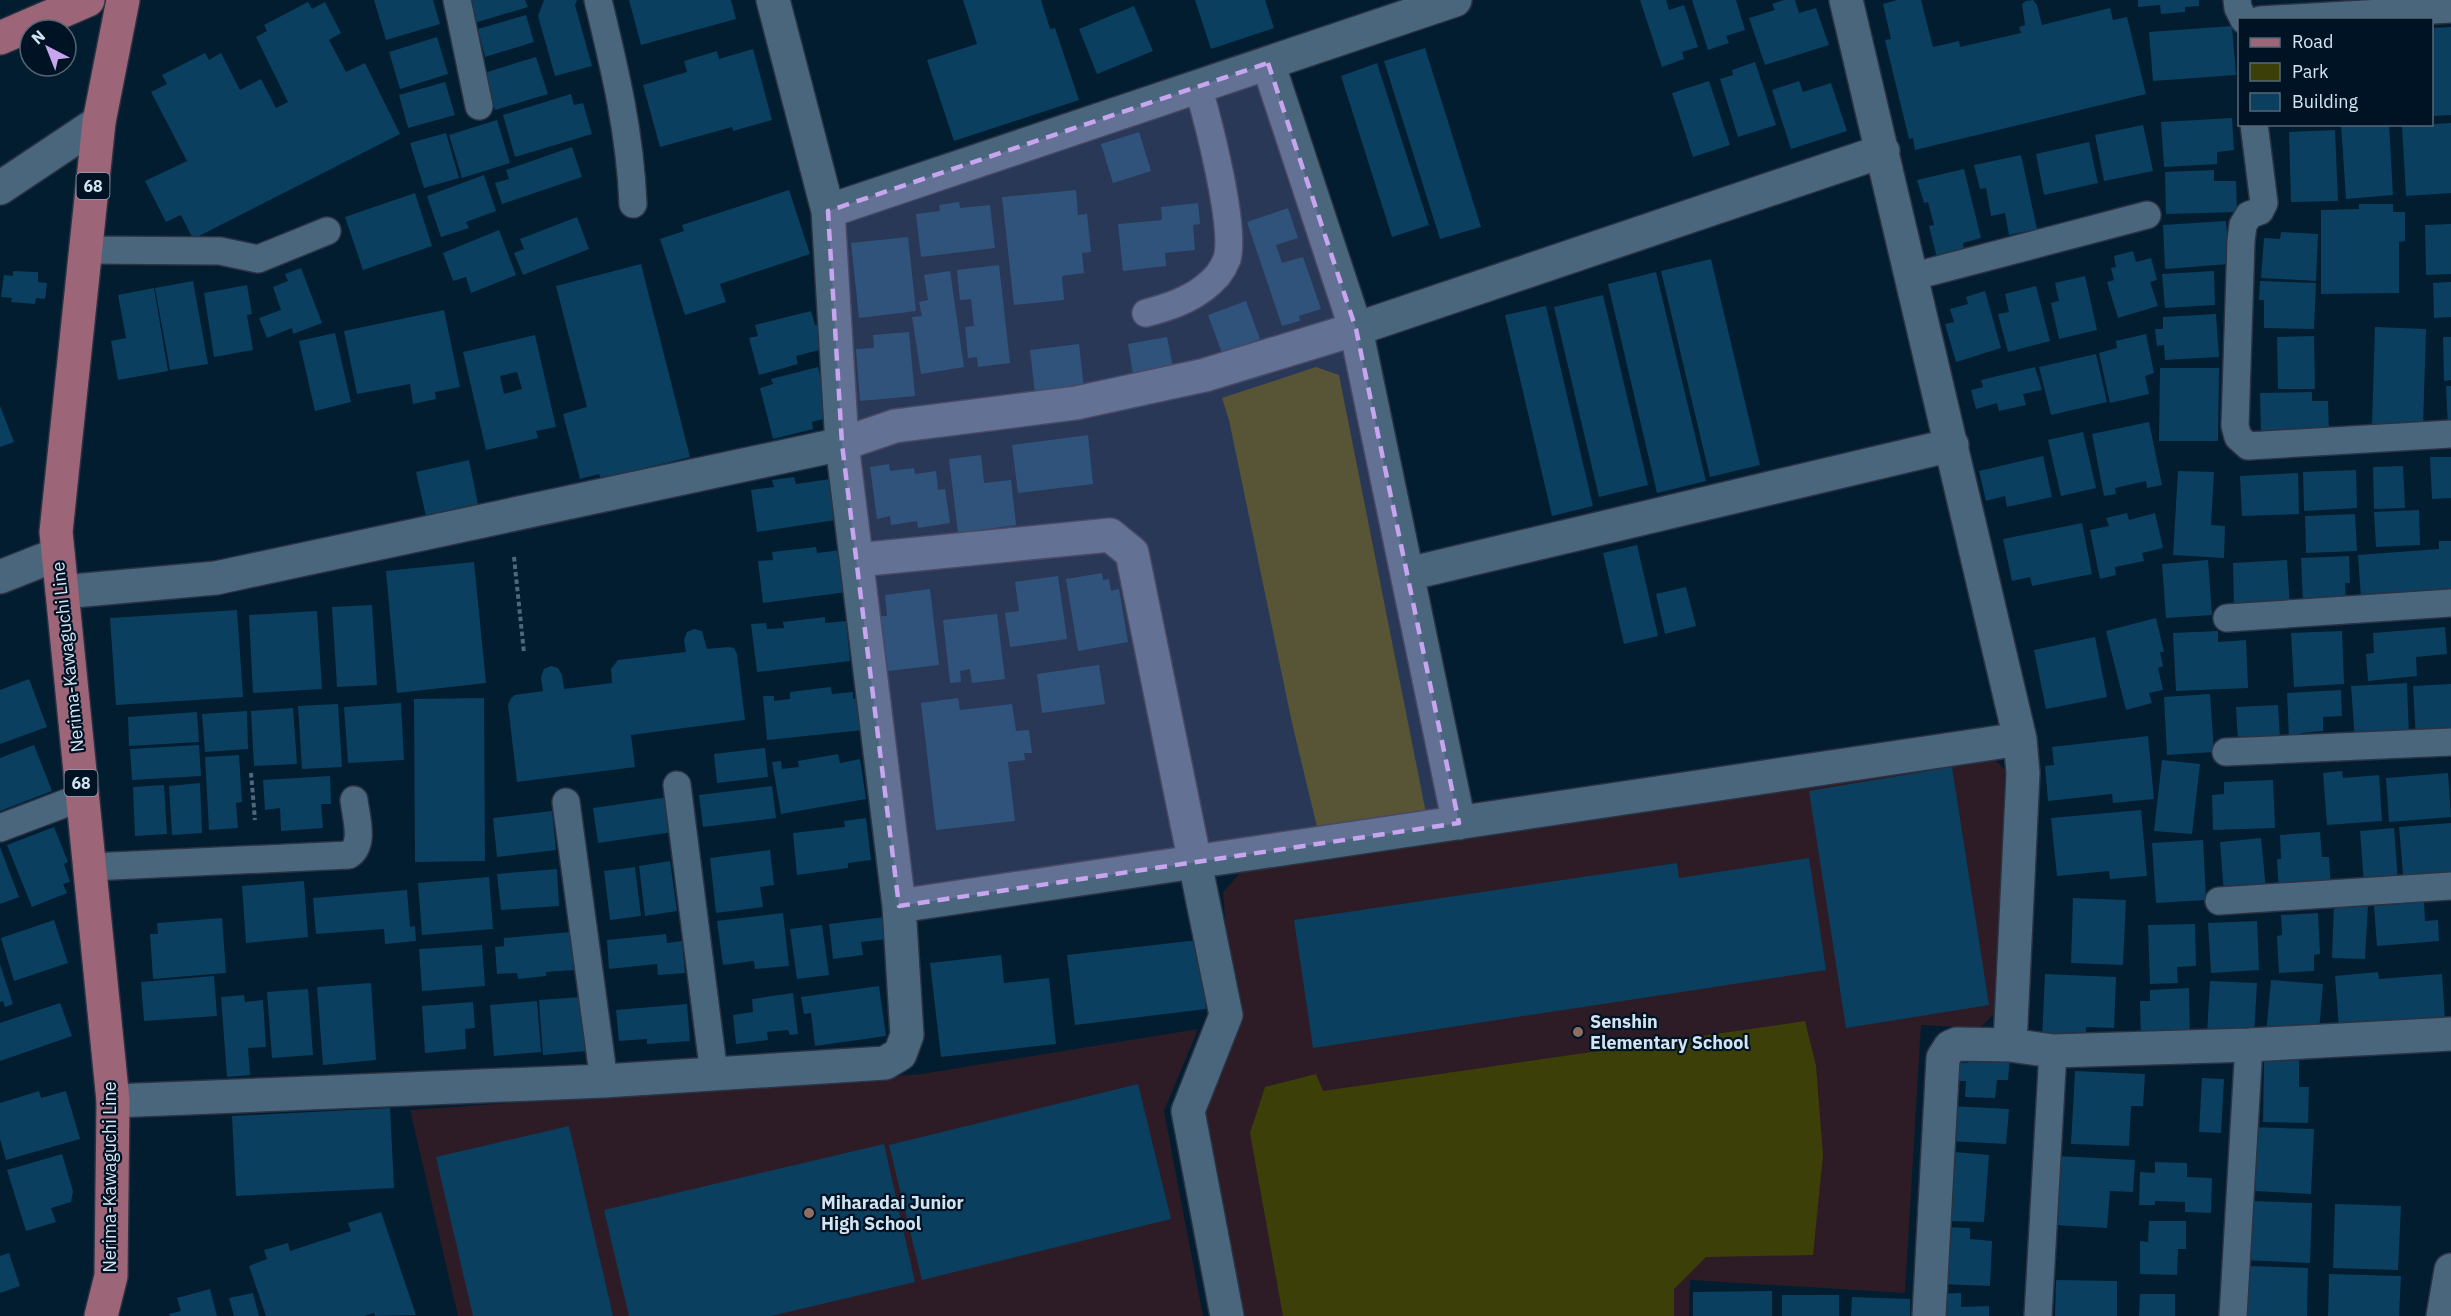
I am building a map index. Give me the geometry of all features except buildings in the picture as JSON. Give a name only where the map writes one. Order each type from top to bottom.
[{"type":"main road","points":[[0,38],[88,0]]},
{"type":"main road","name":"Nerima-Kawaguchi Line","points":[[101,1316],[111,1276],[113,1101],[56,532],[99,122],[123,0]]},
{"type":"street","points":[[113,1101],[604,1081],[885,1063],[900,1054],[908,1035],[899,906],[842,444],[828,211],[773,0]]},
{"type":"street","points":[[828,211],[1455,0]]},
{"type":"street","points":[[1846,0],[2020,739],[2023,773],[2010,1045]]},
{"type":"street","points":[[1268,63],[1356,329],[1459,823]]},
{"type":"street","points":[[0,188],[99,122]]},
{"type":"street","points":[[62,592],[216,578],[842,444],[895,426],[1076,403],[1205,375],[1356,329],[1883,151]]},
{"type":"street","points":[[1408,574],[1952,445]]},
{"type":"street","points":[[857,560],[1110,535],[1132,554],[1226,1015],[1188,1111],[1227,1316]]},
{"type":"street","points":[[0,577],[58,554]]},
{"type":"street","points":[[899,906],[2020,739]]},
{"type":"street","points":[[1929,1316],[1943,1058],[1950,1047],[1957,1044],[2010,1045],[2053,1051],[2249,1045],[2451,1034]]},
{"type":"street","points":[[2443,1316],[2451,1270]]},
{"type":"lane","points":[[457,0],[479,106]]},
{"type":"lane","points":[[598,0],[621,98],[631,155],[633,204]]},
{"type":"lane","points":[[2237,0],[2243,18]]},
{"type":"lane","points":[[2295,18],[2451,9]]},
{"type":"lane","points":[[1146,313],[1173,306],[1199,292],[1219,274],[1227,258],[1228,229],[1207,117],[1198,87]]},
{"type":"lane","points":[[2254,126],[2264,203],[2260,211],[2248,215],[2243,225],[2241,241],[2235,426],[2238,437],[2248,446],[2451,434]]},
{"type":"lane","points":[[1911,277],[2147,215]]},
{"type":"lane","points":[[87,250],[220,251],[258,259],[327,231]]},
{"type":"lane","points":[[2227,618],[2451,603]]},
{"type":"lane","points":[[2226,752],[2451,742]]},
{"type":"lane","points":[[677,785],[714,1074]]},
{"type":"lane","points":[[0,828],[82,797]]},
{"type":"lane","points":[[90,867],[349,855],[355,851],[358,840],[354,800]]},
{"type":"lane","points":[[566,802],[604,1081]]},
{"type":"lane","points":[[2219,901],[2451,886]]},
{"type":"lane","points":[[2233,1316],[2249,1045]]},
{"type":"lane","points":[[2038,1316],[2053,1051]]},
{"type":"path","points":[[510,514],[524,653]]},
{"type":"path","points":[[251,773],[258,859]]},
{"type":"highlighted area","points":[[1268,63],[1356,329],[1459,823],[899,906],[842,444],[828,211]]},
{"type":"shaded area","name":"Senshin Elementary School","points":[[1992,757],[2005,770],[1997,1011],[1980,1028],[1921,1025],[1905,1293],[1690,1280],[1689,1316],[1245,1316],[1205,1116],[1235,1037],[1223,892],[1240,873]]},
{"type":"shaded area","name":"Miharadai Junior High School","points":[[1198,1029],[1164,1111],[1203,1316],[458,1316],[410,1110],[922,1074]]},
{"type":"green space","points":[[1316,367],[1339,375],[1426,813],[1318,831],[1292,723],[1229,420],[1222,398]]},
{"type":"green space","points":[[1805,1021],[1816,1066],[1823,1155],[1813,1255],[1706,1257],[1674,1289],[1674,1316],[1283,1316],[1250,1133],[1265,1087],[1316,1074],[1323,1091]]},
{"type":"place","name":"Senshin Elementary School","points":[[1578,1032]]},
{"type":"place","name":"Miharadai Junior High School","points":[[809,1213]]}]
